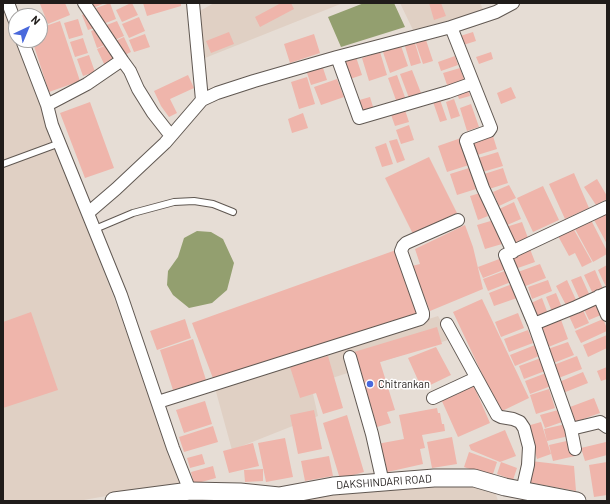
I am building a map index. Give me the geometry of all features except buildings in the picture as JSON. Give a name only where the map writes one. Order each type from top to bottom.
[{"type":"street","points":[[84,3],[130,70],[138,89],[170,136]]},
{"type":"street","points":[[202,100],[194,6],[205,3]]},
{"type":"street","points":[[88,213],[116,189],[170,136],[202,100],[217,93],[337,57],[451,27],[496,12],[513,3]]},
{"type":"street","points":[[451,27],[491,128],[489,131],[466,141],[482,188],[513,252]]},
{"type":"street","points":[[25,48],[47,105],[52,125],[121,295],[173,448],[190,491]]},
{"type":"street","points":[[337,57],[359,118],[448,92],[473,83]]},
{"type":"street","points":[[47,105],[87,84],[122,60]]},
{"type":"street","points":[[576,449],[571,429],[534,324],[505,255],[607,207]]},
{"type":"street","points":[[158,402],[420,318],[423,316],[423,313],[401,251],[402,246],[458,220]]},
{"type":"street","points":[[534,324],[603,295],[607,315]]},
{"type":"street","points":[[447,324],[497,415],[520,422],[524,428],[529,447],[528,465],[522,491]]},
{"type":"street","points":[[350,357],[372,434],[382,483]]},
{"type":"street","points":[[433,398],[476,378]]},
{"type":"street","points":[[571,429],[600,422],[607,427]]},
{"type":"street","name":"DAKSHINDARI ROAD","points":[[122,500],[190,491],[225,496],[240,492],[279,496],[333,486],[434,478],[474,478],[522,491],[577,501]]},
{"type":"lane","points":[[3,164],[60,143]]},
{"type":"lane","points":[[94,229],[134,213],[174,202],[194,201],[213,204],[234,212]]},
{"type":"shaded area","points":[[214,3],[343,3],[205,58],[198,12]]},
{"type":"shaded area","points":[[364,3],[394,3],[405,27],[341,47],[328,17]]},
{"type":"shaded area","points":[[400,3],[480,3],[484,11],[413,30]]},
{"type":"shaded area","points":[[3,8],[8,21],[8,48],[18,48],[118,309],[180,483],[78,501],[3,501]]},
{"type":"shaded area","points":[[197,231],[211,232],[223,239],[234,263],[227,290],[212,303],[189,308],[173,295],[167,285],[168,271],[178,257],[184,238]]},
{"type":"shaded area","points":[[438,316],[451,339],[311,385],[318,416],[232,450],[215,388]]},
{"type":"shaded area","points":[[473,484],[494,488],[498,501],[292,501],[348,491]]},
{"type":"place","name":"Chitrankan","points":[[370,384]]}]
